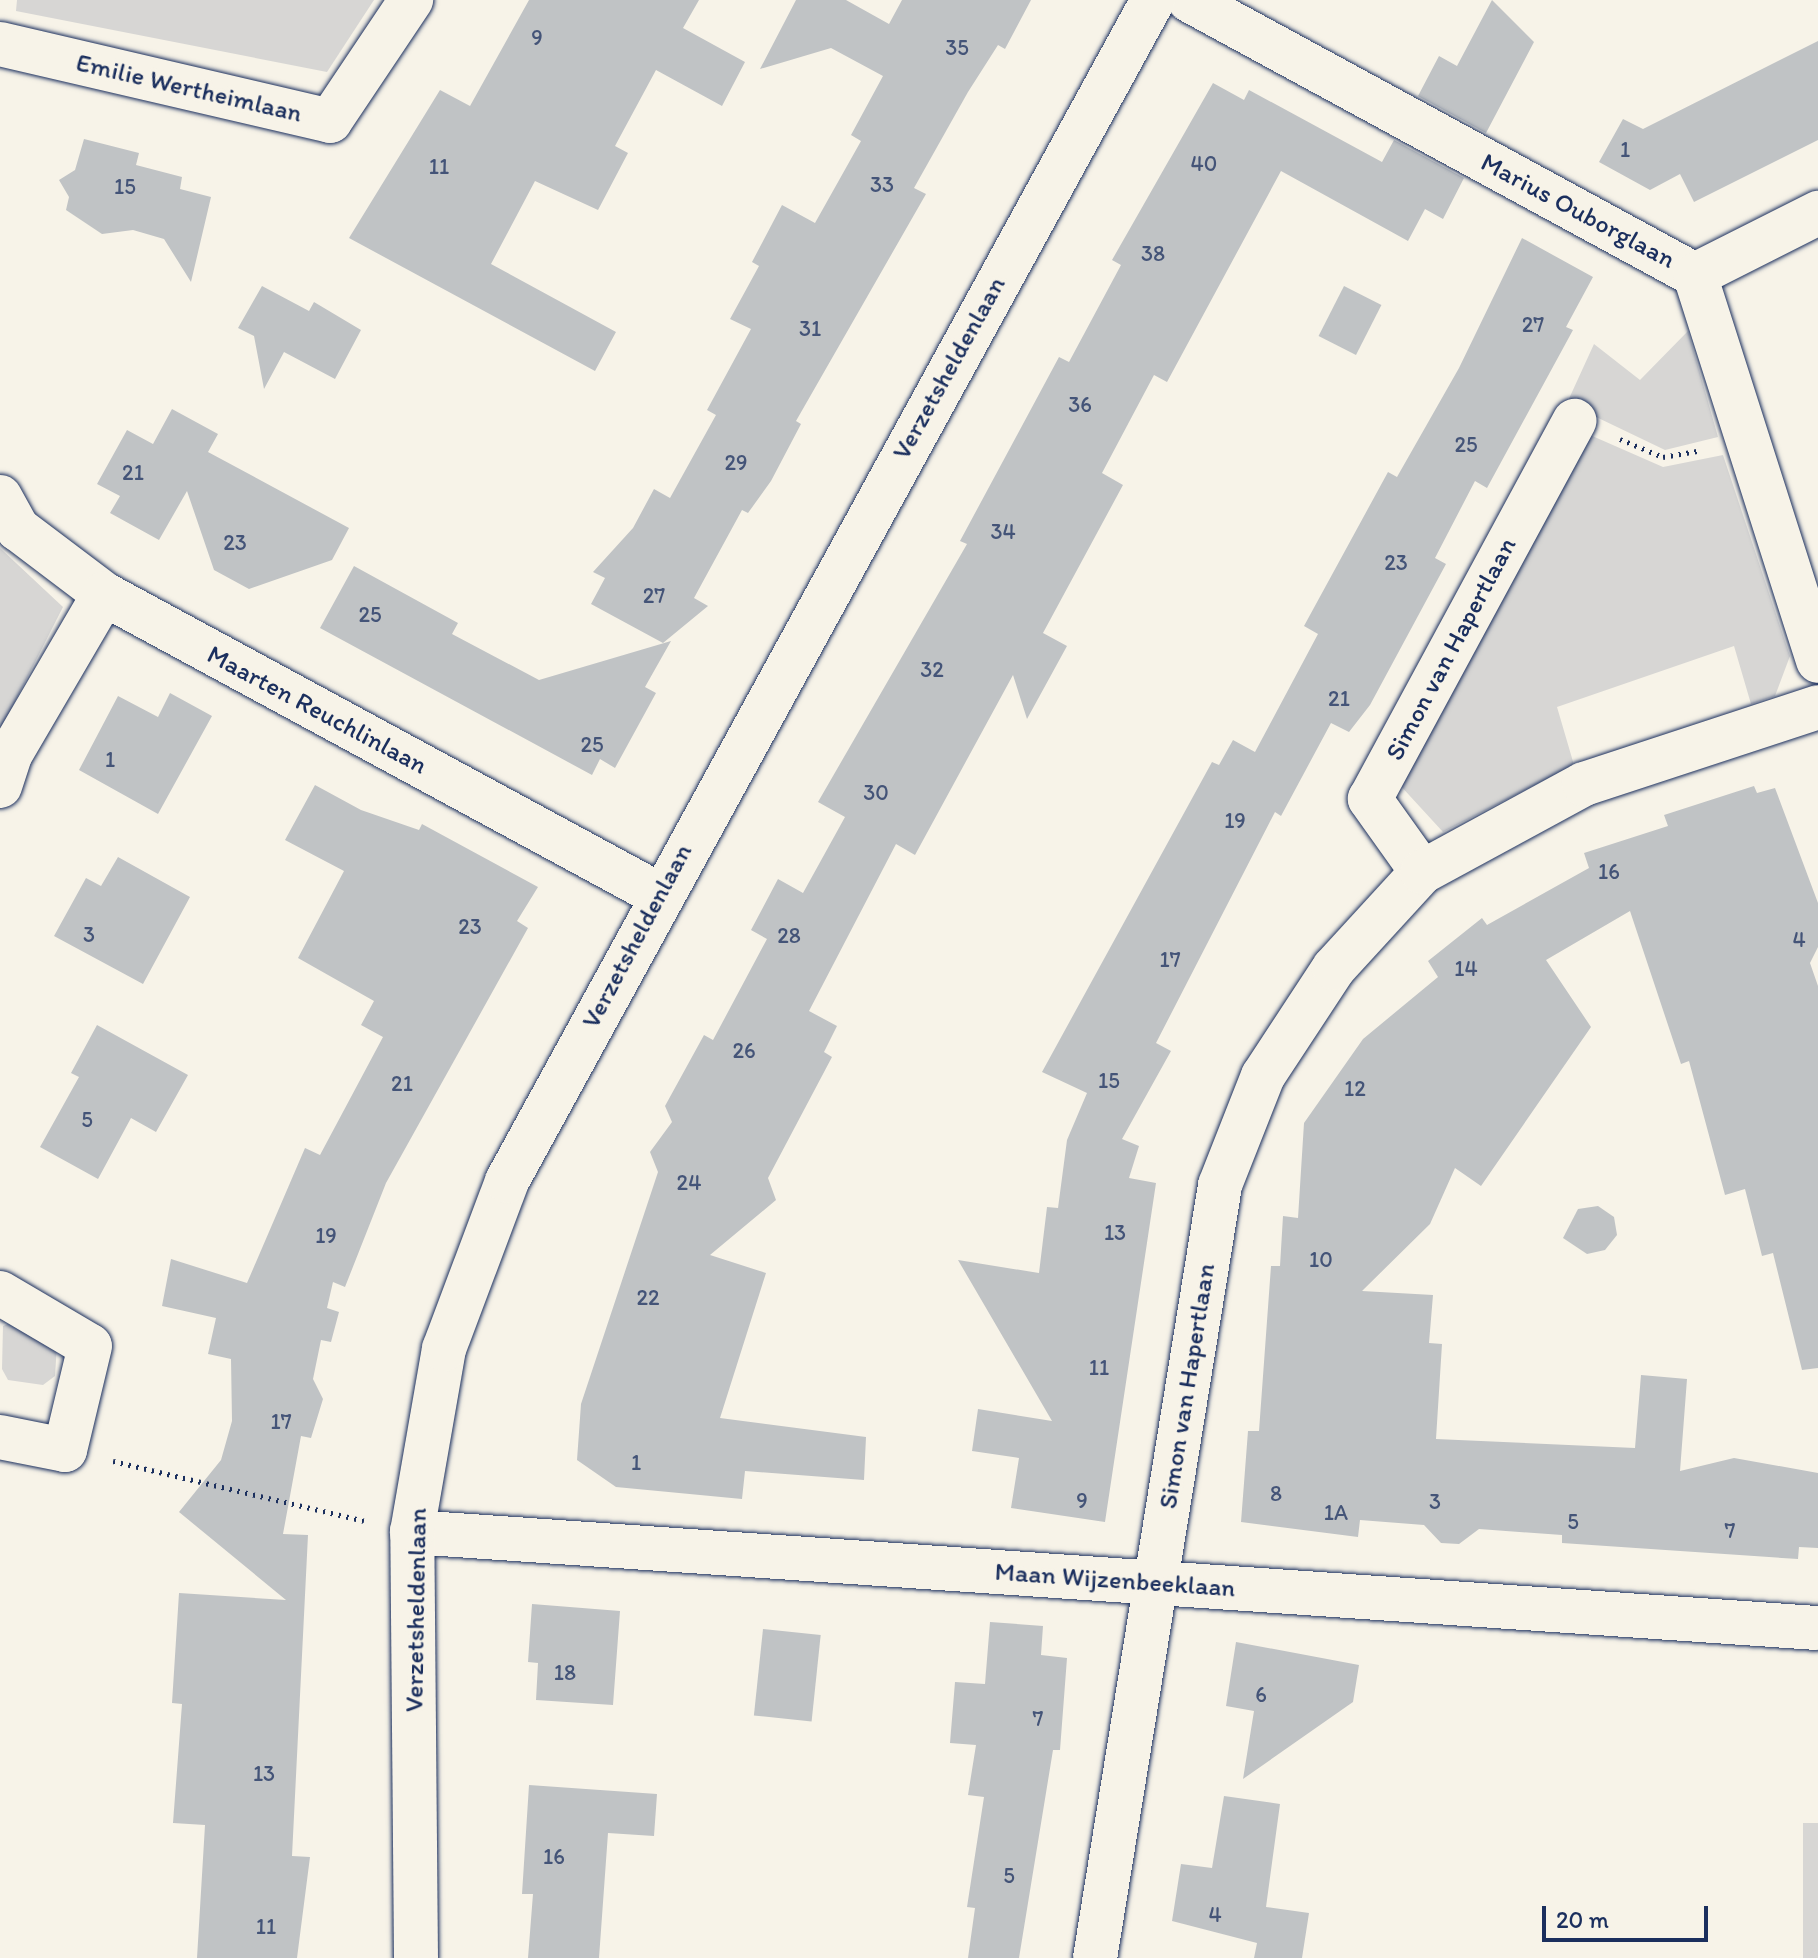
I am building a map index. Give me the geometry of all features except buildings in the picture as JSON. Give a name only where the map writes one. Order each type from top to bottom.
[{"type":"street","name":"Emilie Wertheimlaan","points":[[0,44],[330,121],[411,0]]},
{"type":"street","name":"Verzetsheldenlaan","points":[[416,1958],[412,1532],[444,1349],[507,1181],[658,894],[1153,0]]},
{"type":"street","name":"Marius Ouborglaan","points":[[1189,0],[1695,275],[1818,661]]},
{"type":"street","points":[[1695,275],[1818,213]]},
{"type":"street","name":"Simon van Hapertlaan","points":[[1422,872],[1370,799],[1574,421]]},
{"type":"street","name":"Maarten Reuchlinlaan","points":[[0,497],[18,529],[104,594],[658,894]]},
{"type":"street","points":[[0,786],[10,755],[104,594]]},
{"type":"street","name":"Simon van Hapertlaan","points":[[1095,1958],[1220,1185],[1263,1076],[1334,968],[1422,872],[1584,784],[1818,707]]},
{"type":"street","points":[[0,1293],[90,1346],[65,1450],[0,1437]]},
{"type":"street","name":"Maan Wijzenbeeklaan","points":[[412,1532],[1818,1628]]},
{"type":"path","points":[[1574,421],[1663,457],[1748,442]]},
{"type":"path","points":[[65,1450],[412,1532]]},
{"type":"shaded area","points":[[17,0],[374,0],[327,72],[16,11]]},
{"type":"shaded area","points":[[1688,331],[1718,437],[1665,450],[1567,403],[1594,344],[1640,380]]},
{"type":"shaded area","points":[[1590,435],[1663,467],[1723,455],[1790,656],[1775,696],[1751,704],[1734,646],[1557,707],[1574,765],[1443,832],[1398,783]]},
{"type":"shaded area","points":[[0,548],[63,607],[0,731]]},
{"type":"shaded area","points":[[15,1321],[57,1344],[55,1376],[43,1385],[8,1380],[2,1369],[3,1326]]},
{"type":"shaded area","points":[[1803,1823],[1818,1823],[1818,1958],[1803,1958]]}]
